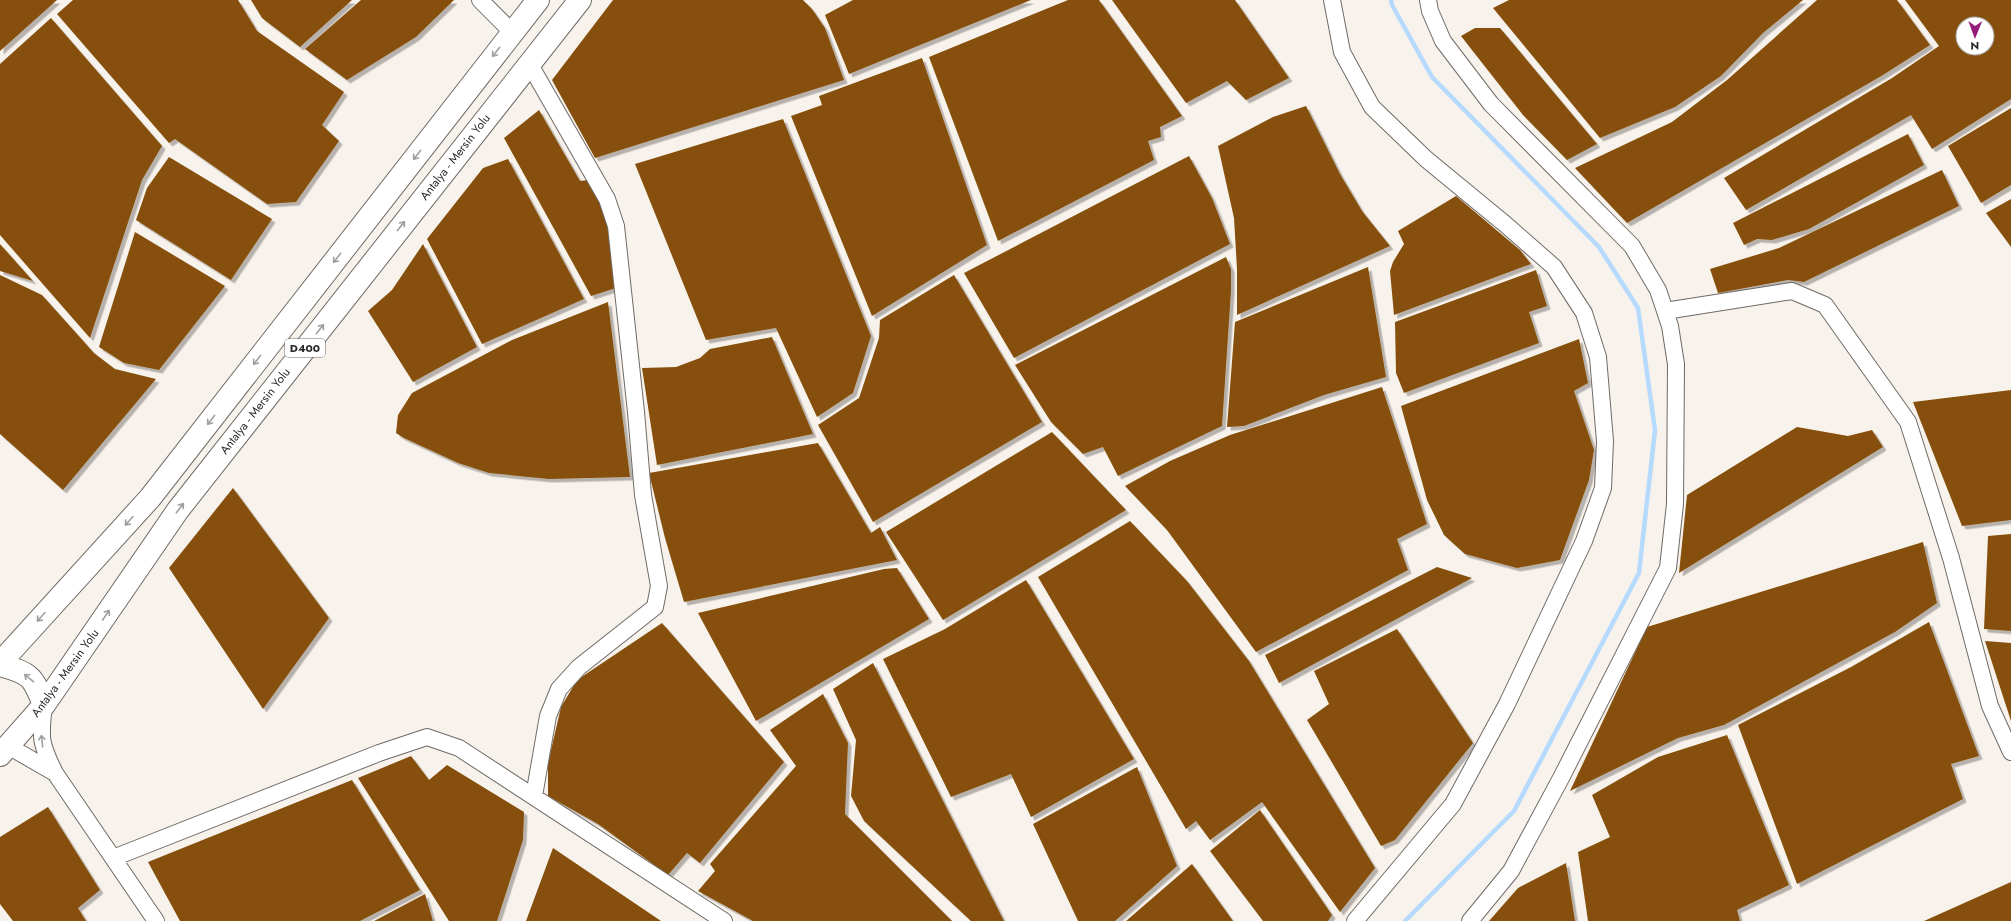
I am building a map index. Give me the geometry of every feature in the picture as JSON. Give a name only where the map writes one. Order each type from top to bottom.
[{"type":"highway","name":"D400","points":[[0,664],[150,498],[538,0]]},
{"type":"highway","name":"Antalya - Mersin Yolu","points":[[3,748],[44,705],[178,510],[580,0]]},
{"type":"highway","points":[[0,664],[20,670],[36,683],[44,705]]},
{"type":"street","points":[[480,0],[512,32]]},
{"type":"street","points":[[1332,0],[1342,52],[1372,107],[1426,159],[1505,224],[1554,267],[1584,313],[1598,357],[1605,441],[1603,488],[1584,541],[1507,704],[1453,804],[1355,921]]},
{"type":"street","points":[[1428,0],[1430,11],[1443,41],[1491,104],[1632,246],[1658,290],[1670,326],[1676,371],[1675,504],[1668,568],[1561,778],[1511,871],[1470,921]]},
{"type":"street","points":[[529,63],[607,199],[616,226],[643,495],[659,586],[655,607],[579,667],[559,689],[548,716],[534,796]]},
{"type":"street","points":[[1665,311],[1792,291],[1825,305],[1908,422],[1951,558],[1990,706],[2011,752]]},
{"type":"street","points":[[44,705],[41,732],[43,749],[55,773],[156,921]]},
{"type":"street","points":[[114,858],[379,753],[427,737],[459,748],[724,921]]},
{"type":"street","points":[[3,748],[55,773]]},
{"type":"building","points":[[0,0],[57,0],[0,51]]},
{"type":"building","points":[[73,0],[238,0],[257,31],[344,92],[322,125],[339,141],[296,202],[267,204],[175,139],[169,143],[57,14]]},
{"type":"building","points":[[251,0],[352,0],[300,47],[262,18]]},
{"type":"building","points":[[361,0],[454,0],[416,37],[347,80],[305,49]]},
{"type":"building","points":[[613,0],[803,0],[812,9],[825,28],[844,80],[595,158],[552,80]]},
{"type":"building","points":[[853,0],[1031,0],[849,74],[825,15]]},
{"type":"building","points":[[1068,0],[1099,0],[1182,116],[1160,127],[1161,137],[1148,141],[1154,160],[998,241],[929,57]]},
{"type":"building","points":[[1112,0],[1235,0],[1289,78],[1246,100],[1227,81],[1186,103]]},
{"type":"building","points":[[1509,0],[1803,0],[1763,33],[1721,76],[1675,107],[1600,138],[1493,8]]},
{"type":"building","points":[[1817,0],[1897,0],[1930,45],[1883,75],[1627,223],[1575,168],[1672,122],[1727,80]]},
{"type":"building","points":[[1905,0],[2011,0],[2011,99],[1932,149],[1911,115],[1746,210],[1724,178],[1892,78],[1939,46]]},
{"type":"building","points":[[51,18],[162,146],[142,180],[90,338],[0,235],[0,64]]},
{"type":"building","points":[[1475,28],[1500,28],[1597,144],[1567,160],[1523,115],[1461,36]]},
{"type":"building","points":[[922,58],[987,245],[872,316],[791,116],[822,105],[819,96]]},
{"type":"building","points":[[1306,106],[1340,174],[1362,211],[1390,246],[1237,315],[1237,269],[1234,218],[1218,146],[1273,117]]},
{"type":"building","points":[[2011,108],[2011,185],[1981,203],[1948,146]]},
{"type":"building","points":[[539,110],[580,181],[588,180],[602,206],[610,232],[616,288],[591,296],[504,138]]},
{"type":"building","points":[[783,119],[871,336],[853,393],[817,417],[776,328],[706,340],[635,164]]},
{"type":"building","points":[[1908,134],[1924,165],[1809,229],[1772,240],[1757,239],[1744,245],[1733,223]]},
{"type":"building","points":[[1189,156],[1212,198],[1230,244],[1014,358],[964,273]]},
{"type":"building","points":[[169,157],[272,219],[231,280],[136,220],[147,188]]},
{"type":"building","points":[[508,159],[584,299],[482,344],[427,239],[483,168]]},
{"type":"building","points":[[1942,170],[1959,206],[1804,282],[1788,280],[1718,293],[1710,269],[1779,248]]},
{"type":"building","points":[[1456,196],[1520,250],[1531,264],[1394,315],[1390,271],[1393,262],[1404,244],[1398,231]]},
{"type":"building","points":[[2011,199],[2011,247],[1986,213]]},
{"type":"building","points":[[135,232],[225,286],[159,370],[124,363],[99,347]]},
{"type":"building","points":[[0,244],[33,281],[0,271]]},
{"type":"building","points":[[423,244],[477,347],[413,382],[368,311],[392,290]]},
{"type":"building","points":[[1226,257],[1231,269],[1231,291],[1222,426],[1118,476],[1103,447],[1083,454],[1051,422],[1015,365]]},
{"type":"building","points":[[1368,267],[1386,377],[1324,395],[1244,426],[1227,427],[1235,322]]},
{"type":"building","points":[[1536,270],[1547,306],[1529,312],[1539,343],[1404,393],[1396,373],[1395,322]]},
{"type":"building","points":[[0,275],[42,295],[94,353],[115,369],[156,379],[63,490],[0,434]]},
{"type":"building","points":[[954,275],[1042,422],[873,522],[818,425],[859,398],[879,338],[880,320]]},
{"type":"building","points":[[608,302],[630,477],[549,479],[489,473],[458,463],[396,433],[398,415],[412,393],[512,340]]},
{"type":"building","points":[[772,337],[813,434],[657,465],[642,368],[676,367],[700,358],[710,349]]},
{"type":"building","points":[[1579,339],[1588,383],[1574,391],[1594,450],[1589,480],[1560,560],[1517,568],[1465,554],[1444,535],[1427,500],[1401,406]]},
{"type":"building","points":[[1382,387],[1427,524],[1397,539],[1408,570],[1256,652],[1167,530],[1125,486],[1170,461],[1230,435]]},
{"type":"building","points":[[2011,390],[2011,520],[1962,526],[1913,402]]},
{"type":"building","points":[[1797,427],[1848,436],[1872,430],[1883,447],[1679,573],[1687,495]]},
{"type":"building","points":[[1052,432],[1126,510],[943,620],[886,532]]},
{"type":"building","points":[[818,443],[871,533],[880,527],[897,560],[684,602],[665,538],[649,473]]},
{"type":"building","points":[[233,488],[329,618],[263,709],[169,568]]},
{"type":"building","points":[[1130,521],[1187,581],[1249,661],[1375,868],[1340,912],[1262,802],[1210,840],[1196,821],[1186,829],[1038,577]]},
{"type":"building","points":[[2011,534],[2011,631],[1984,629],[1988,536]]},
{"type":"building","points":[[1923,542],[1937,603],[1895,632],[1724,725],[1678,738],[1570,791],[1647,627]]},
{"type":"building","points":[[1437,567],[1472,578],[1279,683],[1265,655]]},
{"type":"building","points":[[897,568],[929,619],[756,721],[698,613],[884,569]]},
{"type":"building","points":[[1026,580],[1134,759],[1031,817],[1011,774],[951,797],[883,659],[945,629]]},
{"type":"building","points":[[1929,622],[1979,756],[1951,764],[1963,799],[1797,884],[1738,725],[1851,667]]},
{"type":"building","points":[[662,623],[784,762],[700,863],[687,853],[668,875],[598,824],[548,796],[548,763],[561,707],[577,680]]},
{"type":"building","points":[[1397,629],[1473,743],[1395,840],[1381,846],[1307,720],[1329,704],[1314,671]]},
{"type":"building","points":[[1985,641],[2011,643],[2011,721]]},
{"type":"building","points":[[873,663],[1004,921],[971,921],[864,821],[851,796],[856,740],[833,689]]},
{"type":"building","points":[[823,694],[848,743],[845,814],[952,921],[753,921],[698,891],[715,871],[710,864],[796,766],[770,730]]},
{"type":"building","points":[[1727,735],[1789,885],[1737,910],[1740,921],[1588,921],[1578,852],[1610,837],[1592,795],[1658,757]]},
{"type":"building","points":[[411,756],[429,780],[447,765],[524,812],[523,840],[497,921],[449,921],[358,778]]},
{"type":"building","points":[[1137,767],[1177,866],[1115,921],[1078,921],[1033,824]]},
{"type":"building","points":[[352,780],[420,890],[360,921],[180,921],[148,862]]},
{"type":"building","points":[[48,807],[100,890],[78,908],[86,921],[13,921],[0,904],[0,837]]},
{"type":"building","points":[[1260,810],[1332,915],[1328,921],[1263,921],[1210,851]]},
{"type":"building","points":[[553,848],[661,921],[526,921]]},
{"type":"building","points":[[1566,863],[1575,921],[1489,921],[1518,888]]},
{"type":"building","points":[[1192,864],[1233,921],[1126,921]]},
{"type":"building","points":[[2011,882],[2011,921],[1924,921]]},
{"type":"building","points":[[425,894],[433,921],[374,921]]},
{"type":"waterway","points":[[1391,0],[1392,5],[1432,77],[1599,247],[1638,308],[1655,430],[1639,573],[1514,811],[1405,921]]}]
